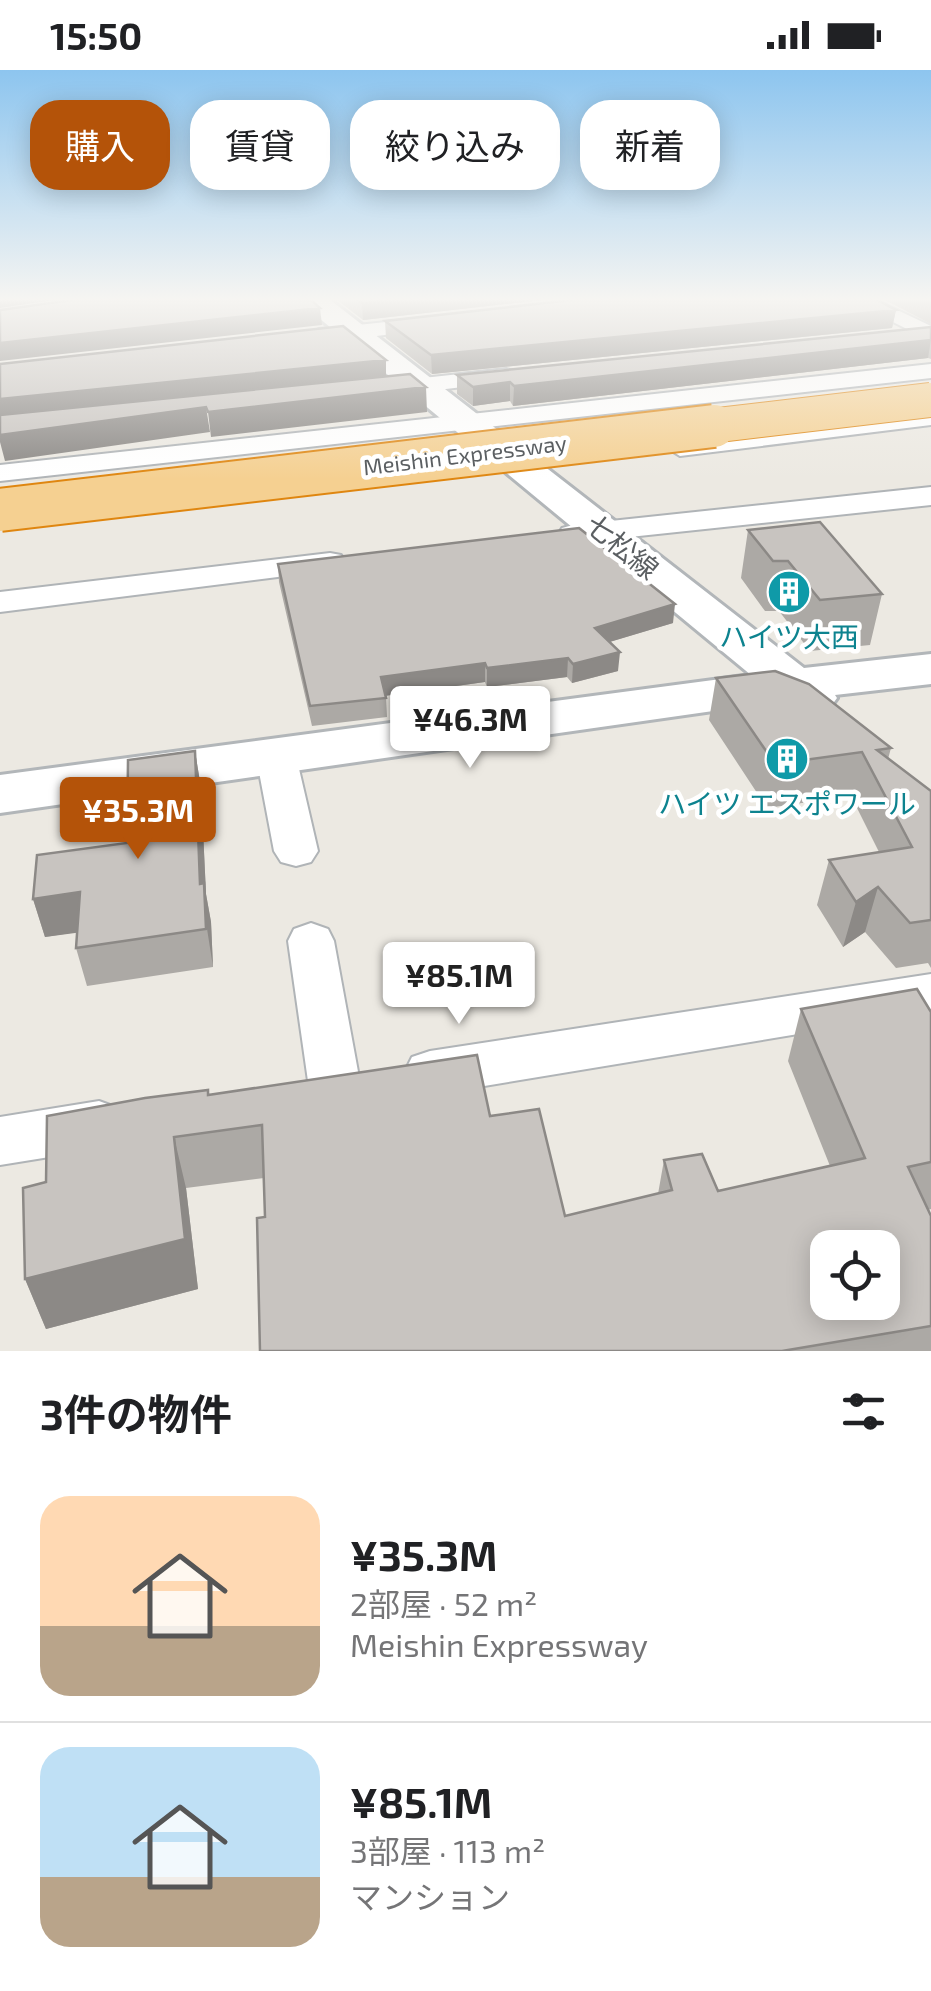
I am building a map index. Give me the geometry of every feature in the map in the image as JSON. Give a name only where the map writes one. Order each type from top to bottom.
[{"type":"highway","name":"Meishin Expressway","points":[[0,487],[931,383]]},
{"type":"highway","name":"Meishin Expressway","points":[[0,510],[931,400]]},
{"type":"street","name":"七松線","points":[[383,359],[850,732]]},
{"type":"street","points":[[0,474],[931,371]]},
{"type":"street","points":[[358,392],[525,374]]},
{"type":"street","points":[[0,530],[931,417]]},
{"type":"street","points":[[535,538],[931,496]]},
{"type":"street","points":[[0,602],[364,558]]},
{"type":"street","points":[[0,794],[931,668]]},
{"type":"street","points":[[276,756],[296,851]]},
{"type":"street","points":[[311,941],[348,1086],[931,993]]},
{"type":"street","points":[[0,1141],[138,1119]]},
{"type":"building","points":[[47,359],[386,360],[0,399],[0,364]]},
{"type":"building","points":[[617,359],[761,359],[514,386],[510,382],[473,387],[457,375]]},
{"type":"building","points":[[410,374],[426,387],[208,412],[206,407],[0,435],[0,415]]},
{"type":"building","points":[[820,522],[882,594],[820,600],[788,561],[773,561],[748,530]]},
{"type":"building","points":[[579,528],[675,604],[595,628],[620,652],[573,664],[568,658],[487,668],[485,663],[381,677],[386,698],[310,706],[278,564]]},
{"type":"building","points":[[775,671],[809,684],[891,748],[877,750],[931,791],[931,920],[910,923],[878,887],[856,902],[829,860],[912,847],[862,752],[775,764],[716,678]]},
{"type":"building","points":[[195,751],[200,884],[204,883],[206,929],[76,948],[80,892],[33,899],[37,855],[127,843],[128,760]]},
{"type":"building","points":[[917,989],[931,1012],[931,1162],[908,1167],[931,1216],[931,1326],[782,1351],[260,1351],[257,1218],[265,1217],[262,1125],[174,1137],[185,1239],[25,1279],[23,1188],[46,1182],[47,1116],[145,1098],[208,1090],[208,1095],[477,1055],[490,1116],[539,1109],[565,1216],[672,1190],[664,1160],[702,1154],[718,1191],[865,1158],[801,1009]]},
{"type":"place","name":"ハイツ大西","points":[[789,592]]},
{"type":"place","name":"ハイツ エスポワール","points":[[787,759]]}]
